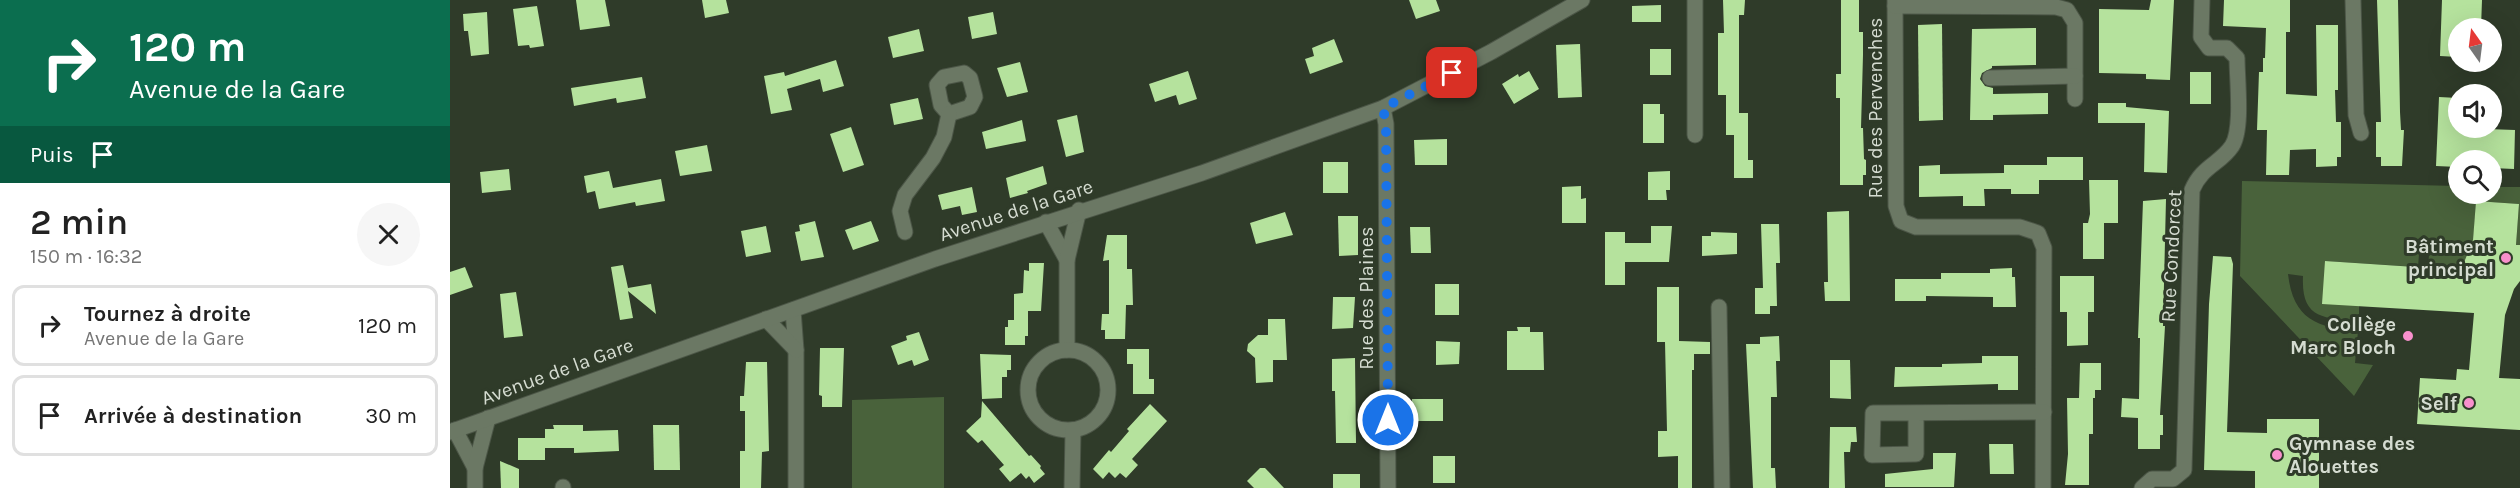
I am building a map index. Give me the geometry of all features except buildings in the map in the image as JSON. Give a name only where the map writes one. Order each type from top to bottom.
[{"type":"street","name":"Avenue de la Gare","points":[[453,431],[1079,210],[1202,172],[1383,108],[1491,52],[1582,0]]},
{"type":"street","points":[[1695,0],[1695,135]]},
{"type":"street","name":"Rue Condorcet","points":[[2142,488],[2152,479],[2173,479],[2184,470],[2192,190],[2197,178],[2231,147],[2237,134],[2237,58],[2227,48],[2209,48],[2201,37],[2202,0]]},
{"type":"street","points":[[2353,0],[2356,115],[2361,133]]},
{"type":"street","points":[[1895,3],[2056,6],[2067,10],[2075,23],[2075,99]]},
{"type":"street","name":"Rue des Pervenches","points":[[1895,3],[1896,206],[1902,221],[1916,227],[2020,227],[2038,233],[2044,248],[2043,488]]},
{"type":"street","points":[[1990,78],[2075,76]]},
{"type":"street","name":"Rue des Plaines","points":[[1383,108],[1386,124],[1388,488]]},
{"type":"street","points":[[905,232],[900,211],[905,195],[933,158],[944,136],[949,114]]},
{"type":"street","points":[[1067,350],[1067,260],[1079,210]]},
{"type":"street","points":[[1046,222],[1067,260]]},
{"type":"street","points":[[1719,307],[1722,488]]},
{"type":"street","points":[[793,310],[796,350],[796,488]]},
{"type":"street","points":[[766,319],[796,350]]},
{"type":"street","points":[[1067,350],[1090,357],[1106,375],[1108,387],[1103,411],[1085,427],[1073,430],[1060,429],[1048,424],[1035,411],[1029,393],[1030,380],[1043,359],[1067,350]]},
{"type":"street","points":[[1916,413],[2044,412]]},
{"type":"street","points":[[475,488],[475,468],[488,418]]},
{"type":"street","points":[[1072,488],[1073,430]]},
{"type":"street","points":[[453,431],[475,468]]},
{"type":"green space","points":[[2242,181],[2448,186],[2448,204],[2476,204],[2473,243],[2462,267],[2466,270],[2428,268],[2429,255],[2419,254],[2418,267],[2325,261],[2359,306],[2359,321],[2335,319],[2317,314],[2306,301],[2303,276],[2288,274],[2295,301],[2309,318],[2330,327],[2358,331],[2355,363],[2373,365],[2354,396],[2240,276]]},
{"type":"green space","points":[[2502,187],[2520,187],[2520,245],[2516,245],[2519,204],[2502,203]]},
{"type":"green space","points":[[944,397],[944,488],[852,488],[852,400]]},
{"type":"place","name":"Bâtiment principal","points":[[2506,258]]},
{"type":"place","name":"Collège Marc Bloch","points":[[2408,336]]},
{"type":"place","name":"Self","points":[[2469,403]]},
{"type":"place","name":"Gymnase des Alouettes","points":[[2277,455]]},
{"type":"route","points":[[1388,420],[1386,124],[1383,108],[1452,73]]}]
